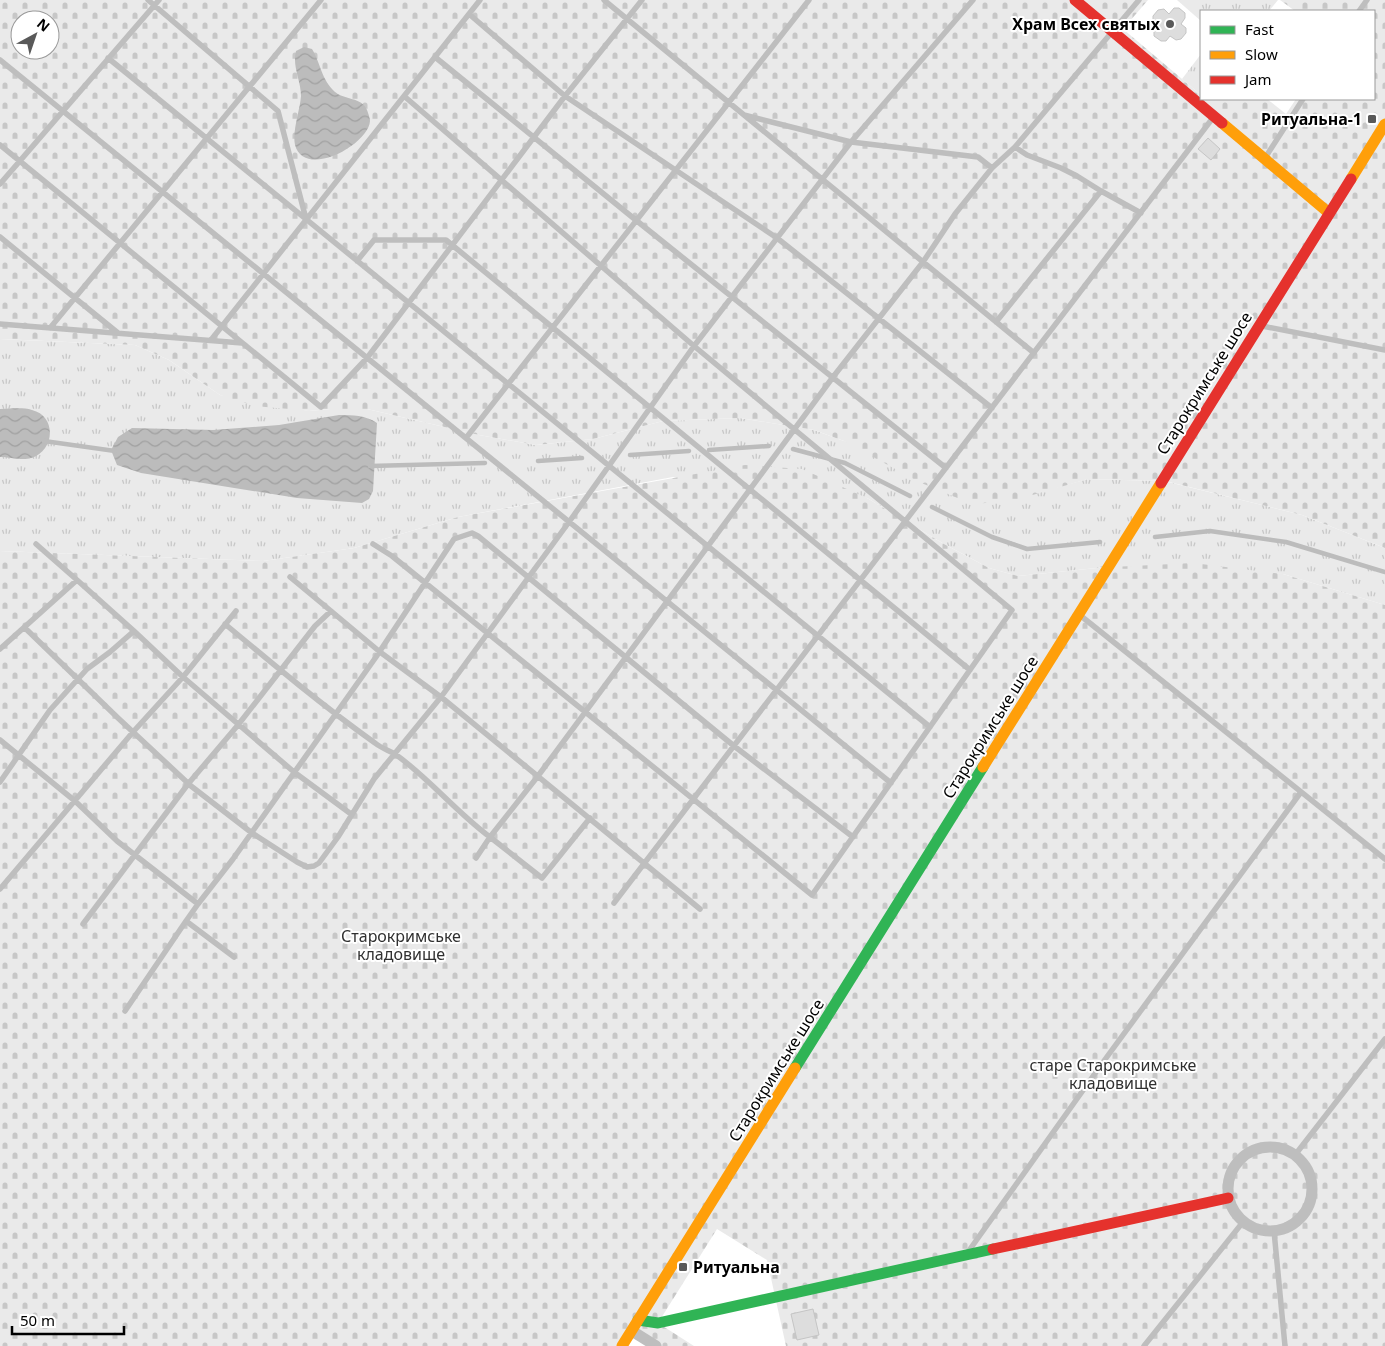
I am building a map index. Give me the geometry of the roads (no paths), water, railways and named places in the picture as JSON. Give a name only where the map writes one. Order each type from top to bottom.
[{"type":"street","points":[[1075,0],[1329,213]]},
{"type":"street","name":"Старокримське шосе","points":[[622,1346],[1385,124]]},
{"type":"street","points":[[1265,1147],[1276,1147],[1296,1155],[1309,1172],[1312,1182],[1311,1200],[1303,1216],[1285,1229],[1263,1231],[1253,1228],[1236,1216],[1228,1198],[1227,1189],[1235,1164],[1244,1155],[1265,1147]]},
{"type":"street","points":[[638,1320],[658,1323],[1228,1198]]},
{"type":"street","points":[[632,1331],[656,1346]]},
{"type":"lane","points":[[148,0],[156,2],[278,111],[306,219]]},
{"type":"lane","points":[[50,328],[321,0]]},
{"type":"lane","points":[[210,340],[480,0]]},
{"type":"lane","points":[[604,0],[1034,353]]},
{"type":"lane","points":[[0,145],[321,407],[367,358],[565,96],[642,0]]},
{"type":"lane","points":[[466,438],[809,0]]},
{"type":"lane","points":[[25,628],[188,784],[252,833],[297,862],[307,867],[319,863],[338,837],[374,779],[441,696],[486,632],[569,522],[694,346],[852,142],[973,0]]},
{"type":"lane","points":[[476,858],[833,377],[923,262],[956,214],[992,168],[1015,147],[1139,0]]},
{"type":"lane","points":[[0,184],[156,2]]},
{"type":"lane","points":[[469,14],[565,96],[777,238],[992,408]]},
{"type":"lane","points":[[435,57],[946,468]]},
{"type":"lane","points":[[108,58],[930,727]]},
{"type":"lane","points":[[0,60],[891,783]]},
{"type":"lane","points":[[373,544],[392,556],[425,582],[812,895],[1012,610],[694,346],[404,96]]},
{"type":"lane","points":[[1264,160],[1302,100]]},
{"type":"lane","points":[[742,115],[852,142],[978,157],[992,168]]},
{"type":"lane","points":[[614,903],[1214,117]]},
{"type":"lane","points":[[1015,147],[1027,156],[1077,176],[1141,212]]},
{"type":"lane","points":[[996,322],[1101,191]]},
{"type":"lane","points":[[0,237],[118,333]]},
{"type":"lane","points":[[357,261],[374,240],[446,240],[970,670]]},
{"type":"lane","points":[[0,324],[242,343]]},
{"type":"lane","points":[[1259,325],[1385,350]]},
{"type":"lane","points":[[125,1011],[198,904],[252,833],[380,652],[454,539],[472,533],[734,746],[853,837]]},
{"type":"lane","points":[[36,544],[238,725],[294,772],[351,814]]},
{"type":"lane","points":[[290,577],[380,652],[441,696],[700,909]]},
{"type":"lane","points":[[0,649],[77,580]]},
{"type":"lane","points":[[0,890],[133,732],[184,677],[236,611]]},
{"type":"lane","points":[[83,924],[188,784],[238,725],[315,626],[331,611]]},
{"type":"lane","points":[[1079,615],[1385,860]]},
{"type":"lane","points":[[225,624],[336,714],[377,745],[394,754],[436,789],[457,810],[542,878],[590,818]]},
{"type":"lane","points":[[0,782],[50,710],[87,669],[134,631]]},
{"type":"lane","points":[[0,740],[76,801],[117,840],[198,904]]},
{"type":"lane","points":[[965,1256],[1301,792]]},
{"type":"lane","points":[[186,921],[234,957]]},
{"type":"lane","points":[[1296,1155],[1385,1039]]},
{"type":"lane","points":[[1144,1346],[1243,1222]]},
{"type":"lane","points":[[1274,1231],[1285,1346]]},
{"type":"water","points":[[304,47],[312,49],[330,87],[339,95],[365,106],[370,120],[367,130],[359,139],[336,155],[323,159],[311,159],[301,155],[295,145],[294,139],[301,96],[295,57],[296,51]]},
{"type":"water","points":[[0,409],[28,409],[40,413],[46,419],[50,434],[45,448],[39,454],[24,459],[0,457]]},
{"type":"water","points":[[339,415],[354,415],[377,423],[373,491],[369,499],[362,503],[297,498],[141,473],[117,465],[111,450],[118,437],[132,428],[213,430],[279,425]]},
{"type":"waterway","points":[[44,441],[115,451]]},
{"type":"waterway","points":[[709,450],[769,446]]},
{"type":"waterway","points":[[793,449],[845,463],[910,496]]},
{"type":"waterway","points":[[630,455],[689,451]]},
{"type":"waterway","points":[[538,461],[582,458]]},
{"type":"waterway","points":[[370,466],[485,463]]},
{"type":"waterway","points":[[932,507],[992,537],[1027,549],[1100,542]]},
{"type":"waterway","points":[[1155,537],[1210,531],[1286,542],[1385,572]]},
{"type":"place","name":"Храм Всех святых","points":[[1170,24]]},
{"type":"place","name":"Ритуальна-1","points":[[1372,119]]},
{"type":"place","name":"Ритуальна","points":[[683,1267]]},
{"type":"park label","name":"Старокримське кладовище","points":[[401,945]]},
{"type":"park label","name":"старе Старокримське кладовище","points":[[1113,1074]]}]
